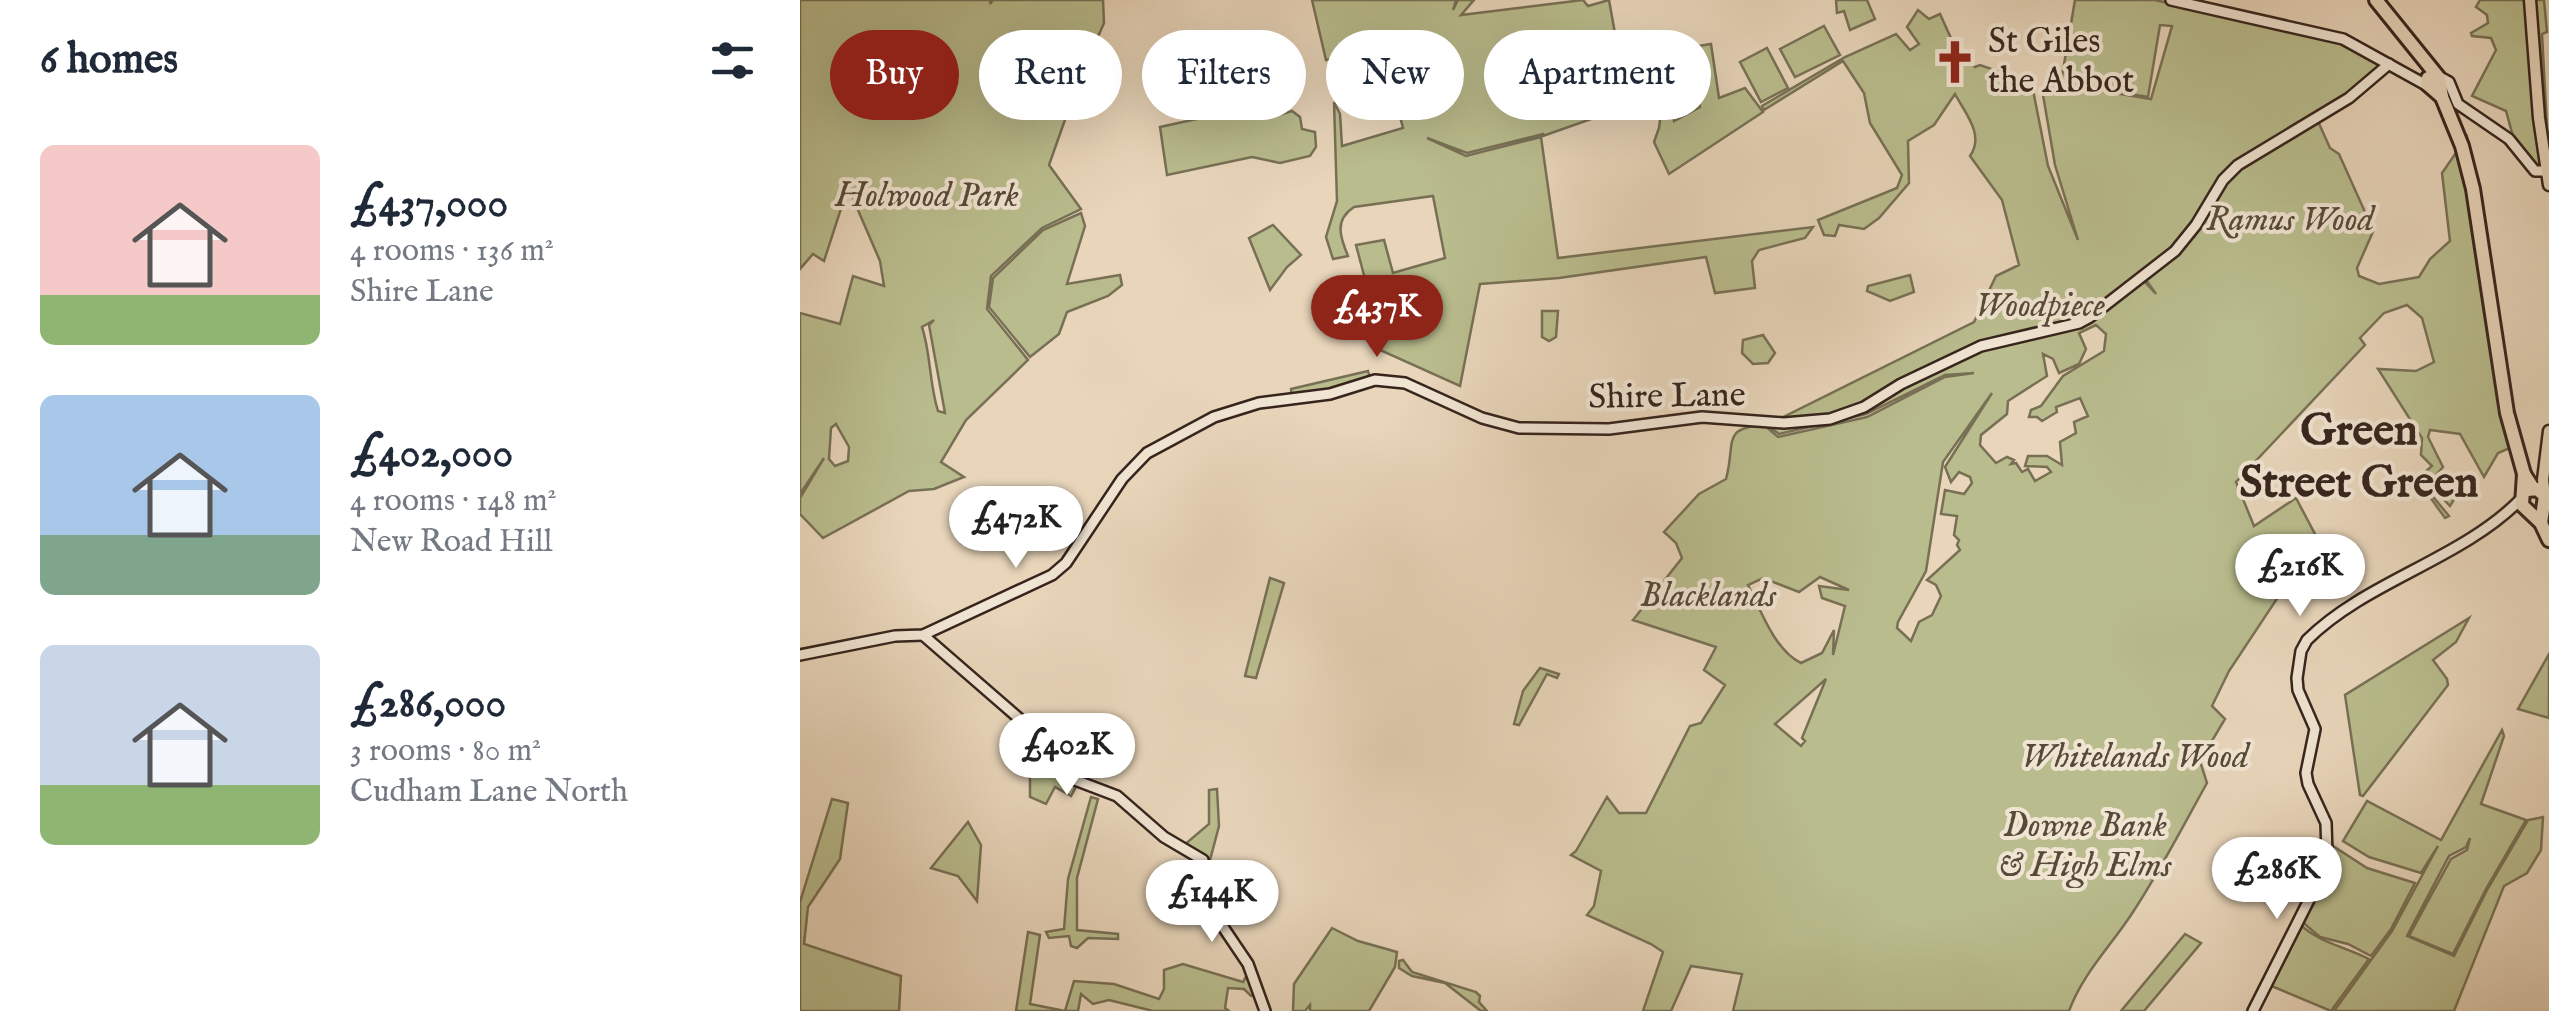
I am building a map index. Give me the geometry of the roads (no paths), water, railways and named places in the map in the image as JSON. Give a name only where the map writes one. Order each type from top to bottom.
[{"type":"highway","points":[[2376,0],[2424,62],[2460,140],[2470,175],[2505,404],[2524,474],[2549,540]]},
{"type":"main road","points":[[2530,0],[2549,185]]},
{"type":"main road","points":[[2534,500],[2549,431]]},
{"type":"street","points":[[2172,0],[2336,36],[2434,82],[2512,142],[2534,171],[2546,171]]},
{"type":"street","name":"Shire Lane","points":[[800,655],[895,636],[923,635],[1057,572],[1122,479],[1147,453],[1214,418],[1259,404],[1330,394],[1375,380],[1405,383],[1482,418],[1520,428],[1609,429],[1702,417],[1784,424],[1830,419],[1864,407],[1981,346],[2090,317],[2175,251],[2238,165],[2349,98],[2389,64]]},
{"type":"street","points":[[2253,1011],[2320,878],[2327,854],[2326,823],[2306,773],[2315,729],[2298,690],[2297,678],[2306,640],[2510,510],[2534,500]]},
{"type":"street","points":[[923,635],[1022,721],[1075,780],[1118,796],[1164,837],[1200,858],[1206,865],[1212,902],[1248,964],[1265,1011]]},
{"type":"place","name":"St Giles the Abbot","points":[[1955,62]]},
{"type":"district","name":"Green Street Green","points":[[2359,457]]},
{"type":"park label","name":"Holwood Park","points":[[927,196]]},
{"type":"park label","name":"Ramus Wood","points":[[2290,220]]},
{"type":"park label","name":"Woodpiece","points":[[2040,306]]},
{"type":"park label","name":"Blacklands","points":[[1708,596]]},
{"type":"park label","name":"Whitelands Wood","points":[[2135,757]]},
{"type":"park label","name":"Downe Bank & High Elms","points":[[2085,846]]}]
